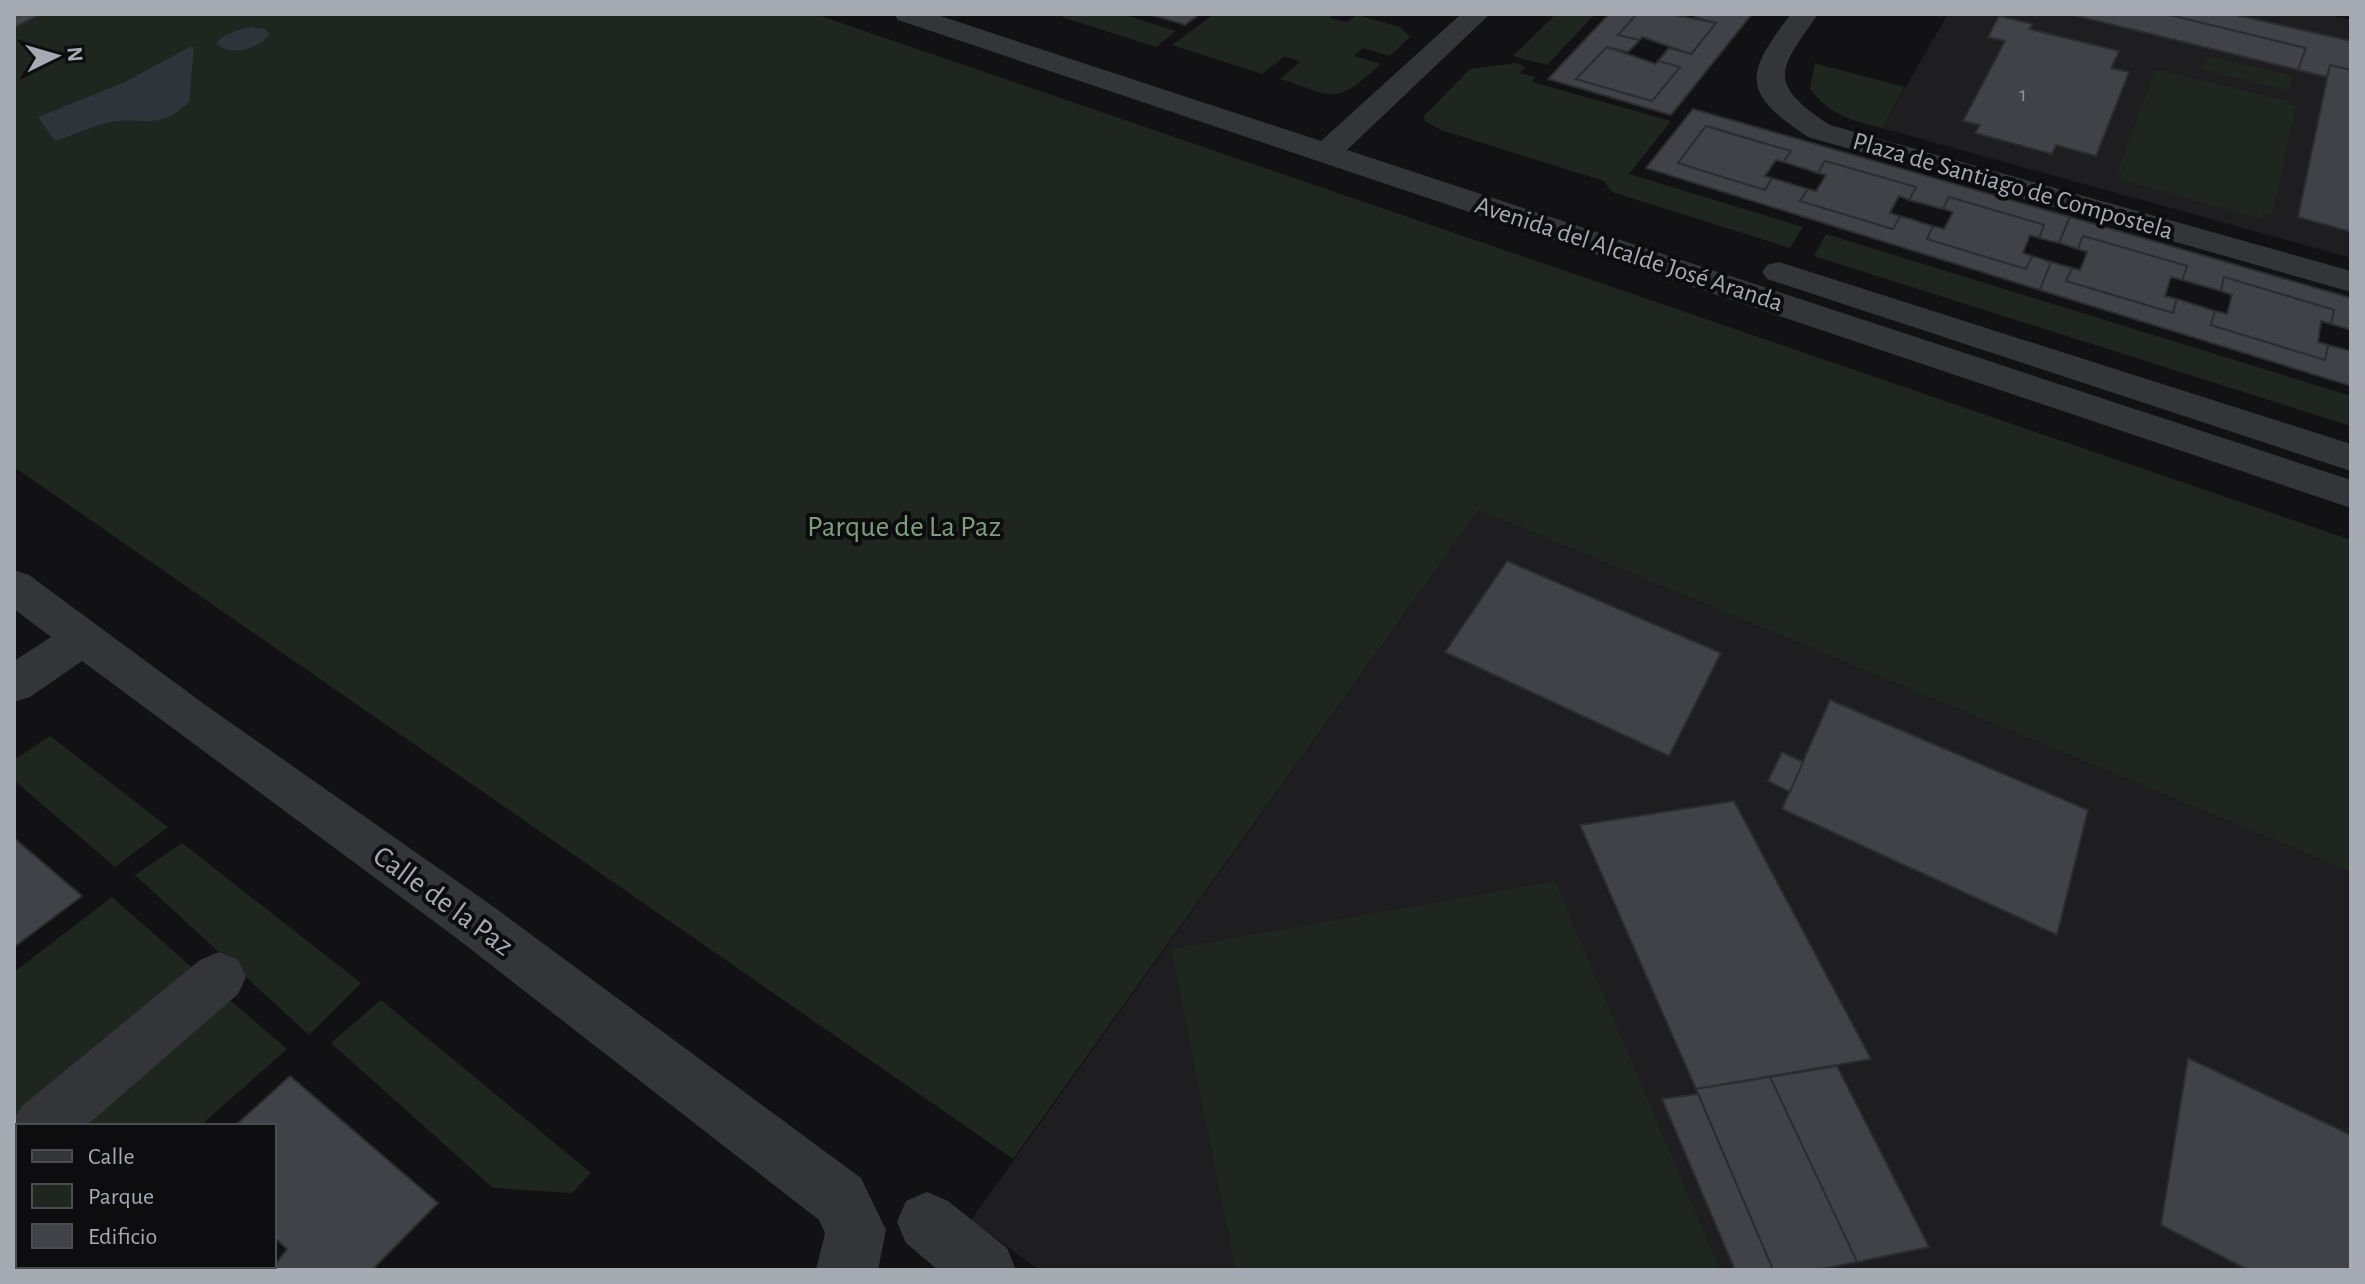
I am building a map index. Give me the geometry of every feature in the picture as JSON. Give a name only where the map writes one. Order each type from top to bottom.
[{"type":"street","name":"Avenida del Alcalde José Aranda","points":[[907,14],[1337,143],[2351,458]]},
{"type":"street","name":"Avenida del Alcalde José Aranda","points":[[982,14],[1337,143],[2351,494]]},
{"type":"street","points":[[1337,143],[1477,14]]},
{"type":"street","name":"Plaza de Santiago de Compostela","points":[[1805,14],[1772,61],[1771,82],[1781,102],[1819,131],[2351,282]]},
{"type":"street","name":"Calle de la Paz","points":[[14,586],[188,717],[473,921],[840,1199],[851,1250]]},
{"type":"street","points":[[14,684],[84,638]]},
{"type":"street","points":[[44,1124],[219,977]]},
{"type":"street","points":[[927,1222],[985,1270]]},
{"type":"shaded area","points":[[1948,14],[2323,14],[2351,20],[2351,258],[1882,128]]},
{"type":"shaded area","points":[[252,27],[265,29],[270,34],[259,44],[244,50],[228,50],[216,43],[237,30]]},
{"type":"shaded area","points":[[194,47],[189,102],[168,117],[150,121],[111,122],[55,141],[38,117],[123,83]]},
{"type":"shaded area","points":[[1479,510],[2351,872],[2351,1270],[1039,1270],[971,1220]]},
{"type":"green space","name":"Parque de La Paz","points":[[14,14],[815,14],[2351,540],[2351,872],[1479,510],[1013,1159],[14,467]]},
{"type":"green space","points":[[1067,14],[1122,14],[1176,31],[1156,47],[1062,17]]},
{"type":"green space","points":[[1214,14],[1333,14],[1330,18],[1347,22],[1357,15],[1400,27],[1410,37],[1390,56],[1363,48],[1354,56],[1381,64],[1353,87],[1334,94],[1325,93],[1280,79],[1300,62],[1285,56],[1262,74],[1172,45]]},
{"type":"green space","points":[[1556,14],[1595,14],[1547,65],[1513,56]]},
{"type":"green space","points":[[2208,56],[2293,76],[2289,91],[2201,69]]},
{"type":"green space","points":[[1516,63],[1526,67],[1519,73],[1535,77],[1532,82],[1671,121],[1629,174],[1803,227],[1790,248],[1612,192],[1604,181],[1441,130],[1425,121],[1424,116],[1470,69]]},
{"type":"green space","points":[[1815,63],[1905,87],[1882,128],[1851,119],[1832,110],[1816,97],[1810,88]]},
{"type":"green space","points":[[2155,71],[2291,102],[2296,106],[2272,216],[2263,213],[2260,219],[2119,179],[2122,174],[2117,172]]},
{"type":"green space","points":[[1826,234],[2351,396],[2351,426],[1814,256]]},
{"type":"green space","points":[[50,736],[168,827],[115,867],[14,780],[14,760]]},
{"type":"green space","points":[[182,843],[361,983],[309,1035],[135,875]]},
{"type":"green space","points":[[1555,881],[1720,1270],[1236,1270],[1171,949]]},
{"type":"green space","points":[[112,897],[195,970],[14,1121],[14,972]]},
{"type":"green space","points":[[230,1000],[287,1049],[202,1124],[84,1124]]},
{"type":"green space","points":[[381,1000],[591,1173],[572,1193],[493,1188],[331,1043]]},
{"type":"building","points":[[14,14],[41,14],[14,28]]},
{"type":"building","points":[[1149,14],[1200,14],[1185,25]]},
{"type":"building","points":[[1609,14],[1637,14],[1618,35],[1640,40],[1628,52],[1607,47],[1576,79],[1652,101],[1680,67],[1658,61],[1669,48],[1691,54],[1716,23],[1695,17],[1698,14],[1752,14],[1671,115],[1548,79]]},
{"type":"building","points":[[1637,14],[1669,14],[1716,23],[1691,54],[1642,37],[1640,40],[1618,35]]},
{"type":"building","points":[[2069,14],[2166,14],[2306,48],[2298,70]]},
{"type":"building","points":[[2166,14],[2231,14],[2351,41],[2351,70],[2330,65],[2327,77],[2298,70],[2306,48]]},
{"type":"building","points":[[1999,16],[2033,24],[2029,29],[2119,51],[2111,68],[2129,72],[2096,156],[2056,145],[2052,154],[1975,133],[1980,125],[1963,121],[2005,41],[1988,37]]},
{"type":"building","points":[[1607,47],[1656,64],[1658,61],[1680,67],[1652,101],[1576,79]]},
{"type":"building","points":[[2330,65],[2351,70],[2351,232],[2298,217]]},
{"type":"building","points":[[1693,109],[2070,217],[2059,243],[2039,238],[2044,225],[1949,197],[1943,209],[1909,200],[1916,187],[1825,161],[1818,173],[1783,162],[1791,151],[1706,126],[1678,163],[1765,190],[1772,178],[1808,189],[1800,201],[1893,229],[1900,216],[1933,226],[1927,239],[2026,269],[2032,256],[2051,262],[2040,290],[1646,168]]},
{"type":"building","points":[[1706,126],[1791,151],[1783,162],[1776,160],[1765,176],[1772,178],[1765,190],[1678,163]]},
{"type":"building","points":[[1825,161],[1916,187],[1909,200],[1899,196],[1894,205],[1890,213],[1900,216],[1893,229],[1800,201],[1808,189],[1816,191],[1826,175],[1818,173]]},
{"type":"building","points":[[1949,197],[2044,225],[2039,238],[2030,235],[2023,253],[2032,256],[2026,269],[1927,239],[1933,226],[1944,229],[1953,212],[1943,209]]},
{"type":"building","points":[[2070,217],[2351,298],[2351,330],[2331,324],[2334,310],[2224,277],[2221,291],[2182,280],[2187,266],[2083,236],[2078,249],[2059,243]]},
{"type":"building","points":[[2083,236],[2187,266],[2182,280],[2171,277],[2165,296],[2177,299],[2173,313],[2066,281],[2072,268],[2080,270],[2084,261],[2087,252],[2078,249]]},
{"type":"building","points":[[2051,262],[2072,268],[2066,281],[2173,313],[2177,299],[2215,311],[2211,325],[2325,360],[2328,345],[2351,351],[2351,386],[2040,290]]},
{"type":"building","points":[[2224,277],[2334,310],[2331,324],[2321,321],[2318,342],[2328,345],[2325,360],[2211,325],[2215,311],[2227,314],[2232,295],[2221,291]]},
{"type":"building","points":[[1507,561],[1721,653],[1669,756],[1445,652]]},
{"type":"building","points":[[1830,700],[2088,810],[2057,935],[1782,809]]},
{"type":"building","points":[[1782,752],[1803,762],[1790,792],[1768,781]]},
{"type":"building","points":[[1734,801],[1871,1059],[1696,1089],[1580,825]]},
{"type":"building","points":[[14,838],[82,896],[14,947]]},
{"type":"building","points":[[2188,1058],[2351,1135],[2351,1270],[2248,1270],[2161,1225]]},
{"type":"building","points":[[1837,1066],[1929,1247],[1857,1262],[1770,1077]]},
{"type":"building","points":[[290,1076],[438,1203],[372,1270],[266,1270],[276,1268],[287,1249],[276,1239],[276,1124],[237,1124]]},
{"type":"building","points":[[1770,1077],[1857,1262],[1816,1270],[1773,1270],[1696,1089]]},
{"type":"building","points":[[1698,1094],[1773,1270],[1735,1270],[1662,1099]]},
{"type":"building","points":[[78,1268],[181,1268],[179,1270],[76,1270]]}]
